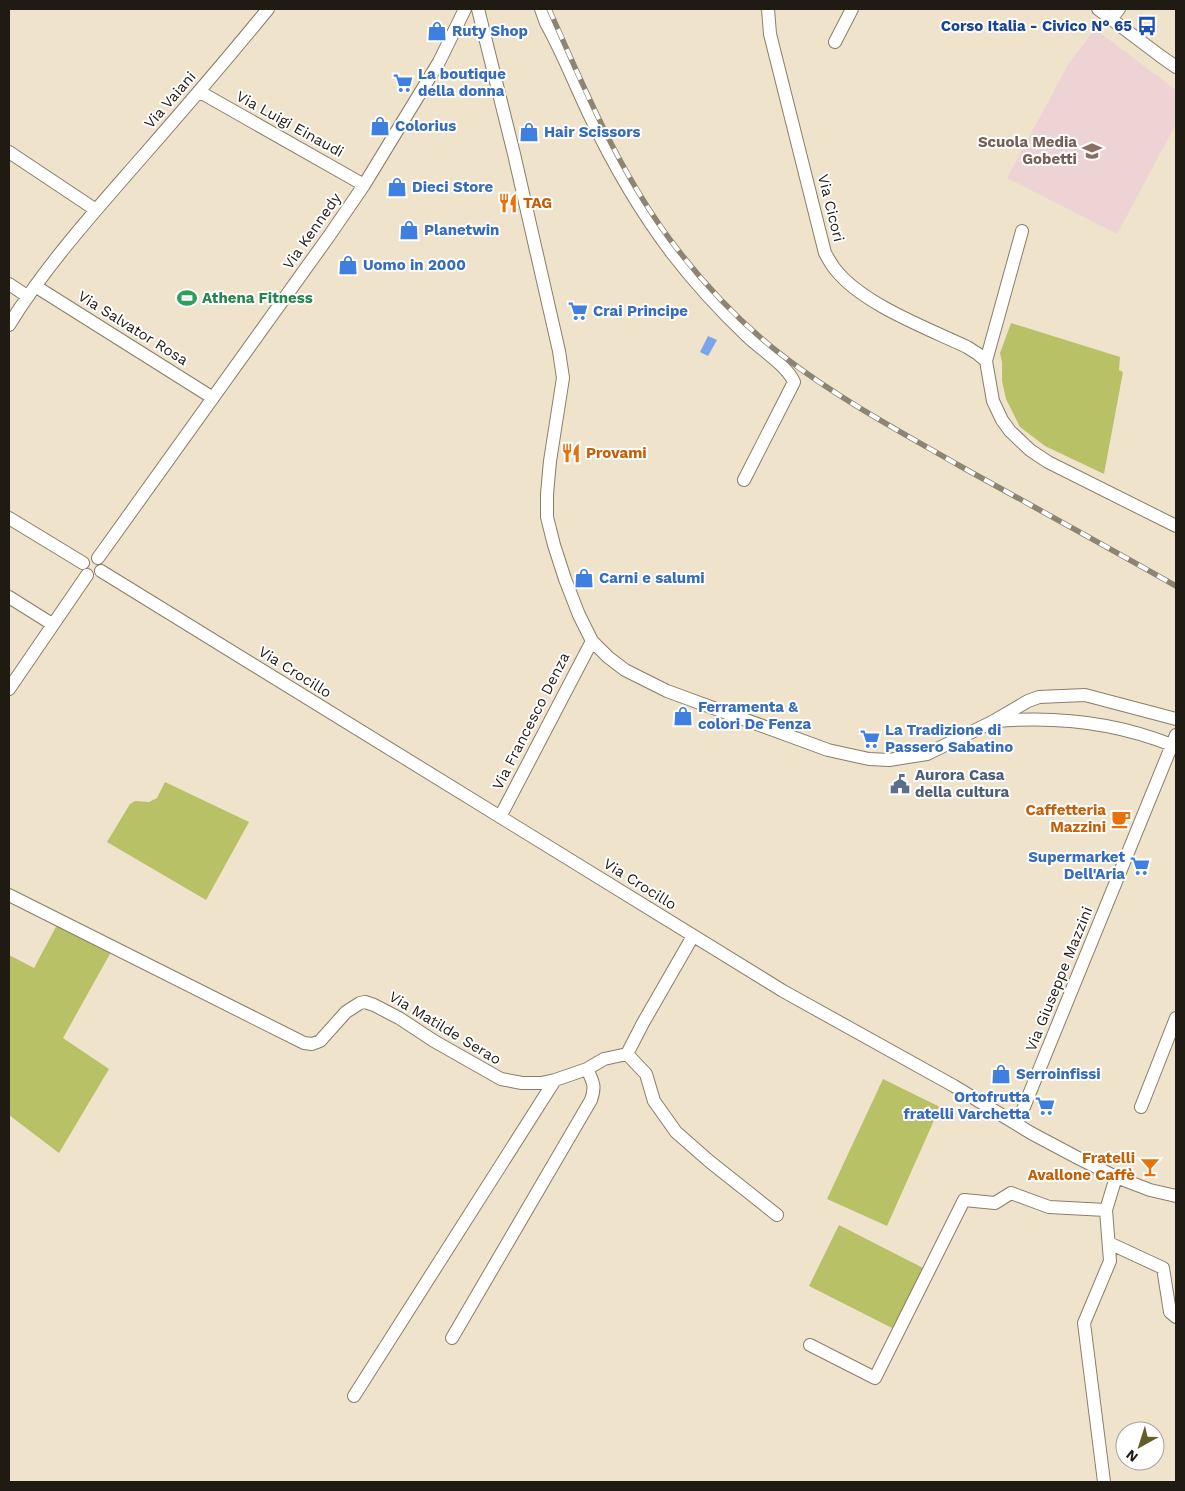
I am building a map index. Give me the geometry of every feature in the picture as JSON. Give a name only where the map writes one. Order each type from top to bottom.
[{"type":"street","name":"Via Vaiani","points":[[9,325],[31,291],[96,210],[200,92],[268,9]]},
{"type":"street","name":"Via Kennedy","points":[[98,558],[364,185],[439,62],[465,9]]},
{"type":"street","points":[[478,9],[560,351],[563,378],[550,461],[547,517],[565,579],[592,641],[625,670],[667,691],[828,750],[869,759],[889,760],[927,754],[1039,697],[1085,695],[1176,719]]},
{"type":"street","points":[[541,9],[610,155],[626,184],[663,240],[696,282],[730,319],[757,346],[791,374],[794,382],[744,480]]},
{"type":"street","name":"Via Cicori","points":[[768,9],[770,34],[825,253],[835,269],[848,283],[872,300],[967,347],[986,361]]},
{"type":"street","points":[[836,42],[852,9]]},
{"type":"street","points":[[1098,9],[1115,14],[1176,67]]},
{"type":"street","name":"Via Luigi Einaudi","points":[[200,92],[364,185]]},
{"type":"street","points":[[9,152],[96,210]]},
{"type":"street","points":[[1022,231],[986,361],[993,401],[1002,420],[1010,431],[1030,450],[1048,462],[1176,526]]},
{"type":"street","points":[[9,284],[31,291]]},
{"type":"street","name":"Via Salvator Rosa","points":[[31,291],[213,398]]},
{"type":"street","points":[[9,518],[85,569],[96,576],[101,571],[103,564],[98,558],[90,556],[84,560],[85,569],[52,624],[9,688]]},
{"type":"street","name":"Via Crocillo","points":[[101,571],[783,991],[954,1086],[1046,1142],[1116,1177],[1175,1197]]},
{"type":"street","points":[[9,597],[52,624]]},
{"type":"street","name":"Via Francesco Denza","points":[[500,817],[592,641]]},
{"type":"street","points":[[1028,701],[1027,710],[1032,719]]},
{"type":"street","points":[[992,722],[1048,719],[1122,728],[1174,740]]},
{"type":"street","name":"Via Giuseppe Mazzini","points":[[1017,1124],[1174,740]]},
{"type":"street","name":"Via Matilde Serao","points":[[9,895],[304,1044],[320,1041],[346,1012],[360,1002],[364,1002],[399,1018],[434,1041],[501,1079],[522,1083],[541,1083],[587,1069],[604,1059],[627,1054]]},
{"type":"street","points":[[693,936],[627,1054],[646,1074],[654,1100],[676,1132],[777,1215]]},
{"type":"street","points":[[1141,1107],[1176,1018]]},
{"type":"street","points":[[452,1338],[591,1100],[594,1091],[587,1069]]},
{"type":"street","points":[[354,1396],[555,1080]]},
{"type":"street","points":[[1104,1482],[1084,1323],[1110,1261],[1106,1210],[1116,1177]]},
{"type":"street","points":[[810,1345],[875,1378],[964,1200],[995,1202],[1011,1193],[1049,1207],[1106,1210]]},
{"type":"street","points":[[1108,1243],[1163,1268],[1170,1312],[1176,1317]]},
{"type":"shaded area","name":"Scuola Media Gobetti","points":[[1095,29],[1176,90],[1176,124],[1117,234],[1007,178],[1069,63]]},
{"type":"green space","points":[[1011,323],[1120,357],[1119,370],[1123,372],[1104,474],[1045,446],[1020,427],[1006,399],[1002,381],[1000,353]]},
{"type":"green space","points":[[165,782],[249,822],[206,900],[107,842],[130,804],[135,801],[149,802],[157,798]]},
{"type":"green space","points":[[57,925],[111,952],[63,1038],[109,1069],[59,1153],[9,1115],[9,955],[34,968]]},
{"type":"green space","points":[[883,1079],[940,1107],[887,1226],[827,1199]]},
{"type":"green space","points":[[839,1225],[927,1270],[896,1330],[809,1286]]},
{"type":"water","points":[[708,336],[717,340],[708,356],[700,352]]},
{"type":"railway","points":[[549,9],[606,133],[639,193],[690,265],[715,294],[743,321],[787,359],[850,402],[960,466],[1176,586]]},
{"type":"place","name":"Corso Italia - Civico N° 65","points":[[1147,26]]},
{"type":"place","name":"Ruty Shop","points":[[437,31]]},
{"type":"place","name":"La boutique della donna","points":[[403,83]]},
{"type":"place","name":"Colorius","points":[[380,126]]},
{"type":"place","name":"Hair Scissors","points":[[529,132]]},
{"type":"place","name":"Scuola Media Gobetti","points":[[1092,151]]},
{"type":"place","name":"Dieci Store","points":[[397,187]]},
{"type":"place","name":"TAG","points":[[508,203]]},
{"type":"place","name":"Planetwin","points":[[409,230]]},
{"type":"place","name":"Uomo in 2000","points":[[348,265]]},
{"type":"place","name":"Athena Fitness","points":[[187,298]]},
{"type":"place","name":"Crai Principe","points":[[578,311]]},
{"type":"place","name":"Provami","points":[[571,453]]},
{"type":"place","name":"Carni e salumi","points":[[584,578]]},
{"type":"place","name":"Ferramenta & colori De Fenza","points":[[683,716]]},
{"type":"place","name":"La Tradizione di Passero Sabatino","points":[[870,739]]},
{"type":"place","name":"Aurora Casa della cultura","points":[[900,784]]},
{"type":"place","name":"Caffetteria Mazzini","points":[[1121,819]]},
{"type":"place","name":"Supermarket Dell'Aria","points":[[1140,866]]},
{"type":"place","name":"Serroinfissi","points":[[1001,1074]]},
{"type":"place","name":"Ortofrutta fratelli Varchetta","points":[[1045,1106]]},
{"type":"place","name":"Fratelli Avallone Caffè","points":[[1150,1167]]}]
